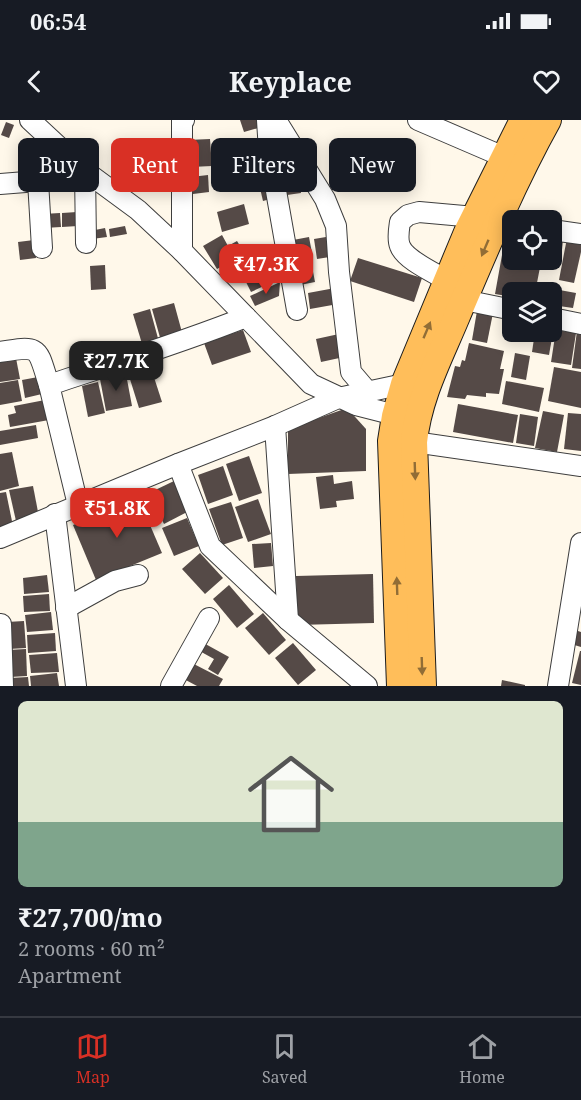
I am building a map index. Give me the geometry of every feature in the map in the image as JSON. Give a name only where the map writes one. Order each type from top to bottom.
[{"type":"main road","points":[[495,221],[504,157],[523,120]]},
{"type":"main road","points":[[423,686],[409,426],[416,385],[456,290],[548,120]]},
{"type":"main road","points":[[400,686],[391,441],[409,426]]},
{"type":"street","points":[[30,120],[49,138]]},
{"type":"street","points":[[182,251],[182,121],[184,120]]},
{"type":"street","points":[[267,120],[269,151],[297,310]]},
{"type":"street","points":[[276,120],[325,199],[336,226],[351,372],[368,392]]},
{"type":"street","points":[[418,120],[504,157]]},
{"type":"street","points":[[99,181],[138,210],[182,251],[311,384],[338,398],[409,426],[581,466]]},
{"type":"street","points":[[0,184],[18,183]]},
{"type":"street","points":[[39,192],[42,248]]},
{"type":"street","points":[[85,192],[86,243]]},
{"type":"street","points":[[495,221],[419,212],[408,215],[400,222],[399,236],[400,247],[407,257],[456,290],[502,306]]},
{"type":"street","points":[[562,231],[581,234]]},
{"type":"street","points":[[49,385],[206,333],[246,317]]},
{"type":"street","points":[[562,320],[581,324]]},
{"type":"street","points":[[0,352],[22,348],[34,350],[39,354],[49,385],[78,505]]},
{"type":"street","points":[[0,538],[338,398],[416,385]]},
{"type":"street","points":[[275,426],[288,620]]},
{"type":"street","points":[[178,464],[210,546],[288,620],[367,686]]},
{"type":"street","points":[[55,514],[76,686]]},
{"type":"street","points":[[558,686],[581,543]]},
{"type":"street","points":[[66,608],[115,581],[138,575]]},
{"type":"street","points":[[171,686],[209,618]]},
{"type":"street","points":[[1,624],[3,686]]},
{"type":"building","points":[[240,120],[263,120],[265,126],[244,132]]},
{"type":"building","points":[[6,122],[14,125],[9,138],[1,135]]},
{"type":"building","points":[[210,139],[211,166],[199,167],[199,140]]},
{"type":"building","points":[[208,175],[209,192],[193,194],[193,192],[199,192],[199,176]]},
{"type":"building","points":[[261,192],[273,192],[274,198],[263,201]]},
{"type":"building","points":[[279,192],[301,192],[301,193],[280,196]]},
{"type":"building","points":[[244,204],[249,224],[222,232],[217,212]]},
{"type":"building","points":[[77,212],[78,226],[62,227],[62,213]]},
{"type":"building","points":[[60,213],[61,227],[44,228],[43,214]]},
{"type":"building","points":[[125,226],[127,234],[110,237],[109,229]]},
{"type":"building","points":[[105,228],[107,237],[92,239],[90,231]]},
{"type":"building","points":[[222,235],[228,246],[237,241],[245,254],[217,269],[203,246]]},
{"type":"building","points":[[332,236],[336,256],[317,259],[314,239]]},
{"type":"building","points":[[309,237],[313,258],[296,261],[293,240]]},
{"type":"building","points":[[567,238],[581,242],[574,283],[559,280]]},
{"type":"building","points":[[34,240],[36,258],[20,260],[18,242]]},
{"type":"building","points":[[257,252],[264,265],[234,279],[227,266]]},
{"type":"building","points":[[502,255],[502,270],[539,270],[537,282],[502,282],[502,295],[495,294]]},
{"type":"building","points":[[358,258],[422,278],[414,302],[350,281]]},
{"type":"building","points":[[311,261],[315,282],[300,285],[296,264]]},
{"type":"building","points":[[105,265],[106,289],[91,290],[90,266]]},
{"type":"building","points":[[270,266],[277,280],[251,292],[244,278]]},
{"type":"building","points":[[280,282],[279,296],[255,306],[250,296]]},
{"type":"building","points":[[335,288],[338,304],[310,309],[308,293]]},
{"type":"building","points":[[562,290],[576,293],[573,308],[562,306]]},
{"type":"building","points":[[174,303],[183,336],[161,341],[152,309]]},
{"type":"building","points":[[150,309],[159,342],[143,347],[133,314]]},
{"type":"building","points":[[477,311],[493,313],[487,343],[472,340]]},
{"type":"building","points":[[243,330],[251,352],[212,365],[204,343]]},
{"type":"building","points":[[562,331],[576,333],[571,365],[551,362],[554,342],[562,342]]},
{"type":"building","points":[[577,331],[581,331],[581,369],[572,368]]},
{"type":"building","points":[[339,334],[344,357],[321,362],[316,339]]},
{"type":"building","points":[[534,342],[551,342],[549,355],[532,352]]},
{"type":"building","points":[[469,343],[504,351],[500,369],[504,369],[499,394],[486,393],[486,397],[467,395],[465,399],[447,397],[455,366],[460,367],[462,360],[465,361]]},
{"type":"building","points":[[515,353],[530,356],[526,380],[511,377]]},
{"type":"building","points":[[16,358],[20,379],[0,382],[0,361]]},
{"type":"building","points":[[554,367],[581,372],[581,408],[548,401]]},
{"type":"building","points":[[151,368],[162,402],[139,408],[129,376]]},
{"type":"building","points":[[126,374],[132,406],[106,411],[100,379]]},
{"type":"building","points":[[38,377],[42,394],[25,398],[22,380]]},
{"type":"building","points":[[18,380],[22,401],[0,405],[0,383]]},
{"type":"building","points":[[506,381],[544,388],[539,412],[502,404]]},
{"type":"building","points":[[98,382],[105,413],[88,417],[82,386]]},
{"type":"building","points":[[45,400],[49,420],[10,427],[8,415],[16,413],[14,406]]},
{"type":"building","points":[[458,404],[518,415],[513,443],[453,432]]},
{"type":"building","points":[[347,408],[366,429],[366,471],[288,474],[288,429]]},
{"type":"building","points":[[543,411],[564,415],[557,452],[535,448]]},
{"type":"building","points":[[568,413],[581,414],[581,451],[564,449]]},
{"type":"building","points":[[520,414],[538,417],[534,446],[516,443]]},
{"type":"building","points":[[36,425],[38,438],[0,445],[0,431]]},
{"type":"building","points":[[12,452],[19,486],[0,491],[0,454]]},
{"type":"building","points":[[249,456],[262,493],[239,501],[226,464]]},
{"type":"building","points":[[223,466],[233,495],[208,504],[198,475]]},
{"type":"building","points":[[333,475],[334,484],[352,481],[354,499],[336,501],[337,507],[320,509],[316,477]]},
{"type":"building","points":[[174,481],[189,511],[164,524],[149,493]]},
{"type":"building","points":[[33,486],[39,517],[16,521],[9,490]]},
{"type":"building","points":[[6,492],[13,526],[0,528],[0,493]]},
{"type":"building","points":[[138,497],[162,553],[96,580],[73,525]]},
{"type":"building","points":[[258,499],[271,534],[248,542],[235,507]]},
{"type":"building","points":[[231,502],[243,538],[222,545],[209,509]]},
{"type":"building","points":[[187,518],[199,546],[174,556],[162,528]]},
{"type":"building","points":[[271,543],[273,566],[254,568],[252,544]]},
{"type":"building","points":[[200,553],[223,578],[205,594],[182,569]]},
{"type":"building","points":[[373,574],[374,623],[297,625],[296,576]]},
{"type":"building","points":[[47,575],[49,592],[24,594],[23,578]]},
{"type":"building","points":[[229,585],[254,614],[237,628],[213,599]]},
{"type":"building","points":[[49,594],[50,611],[24,612],[23,596]]},
{"type":"building","points":[[51,612],[53,630],[27,632],[25,615]]},
{"type":"building","points":[[263,613],[286,640],[269,655],[245,628]]},
{"type":"building","points":[[24,621],[26,648],[9,649],[7,622]]},
{"type":"building","points":[[575,630],[581,632],[581,647],[571,644]]},
{"type":"building","points":[[55,633],[56,651],[28,653],[27,635]]},
{"type":"building","points":[[200,641],[229,657],[218,675],[208,669],[214,659],[196,649]]},
{"type":"building","points":[[293,643],[316,670],[298,685],[275,658]]},
{"type":"building","points":[[26,649],[27,676],[10,677],[8,650]]},
{"type":"building","points":[[581,651],[581,685],[572,683]]},
{"type":"building","points":[[57,653],[59,672],[31,673],[29,655]]},
{"type":"building","points":[[190,662],[223,679],[219,686],[197,686],[182,678]]},
{"type":"building","points":[[57,673],[59,686],[31,686],[30,676]]},
{"type":"building","points":[[28,677],[29,686],[10,686],[10,678]]},
{"type":"building","points":[[502,680],[525,685],[525,686],[501,686]]}]
